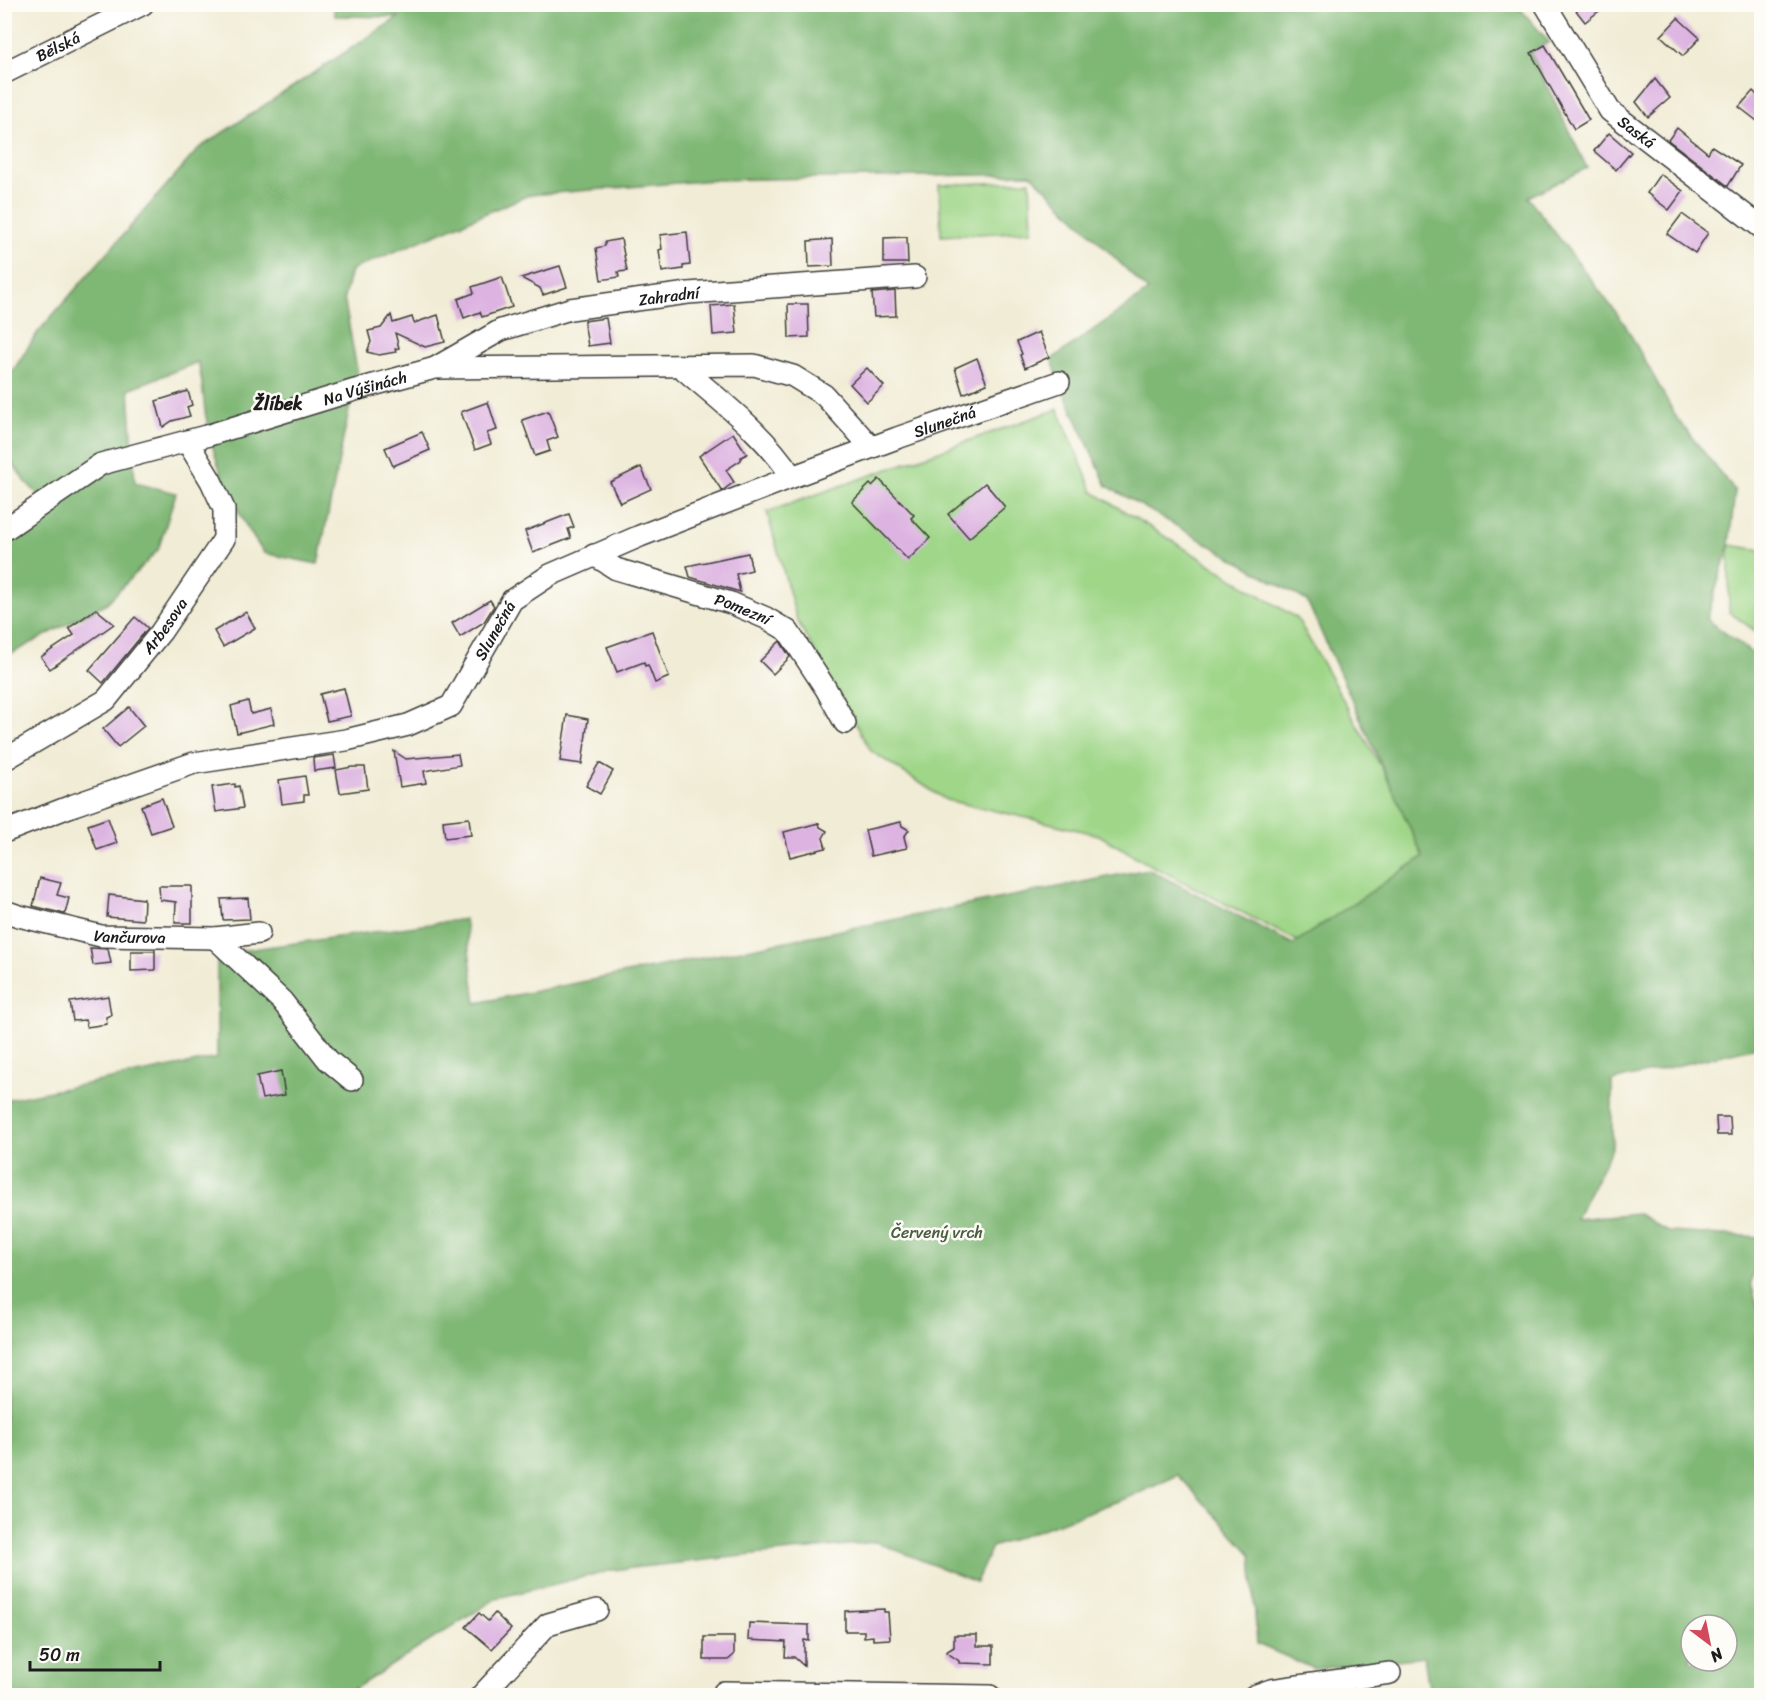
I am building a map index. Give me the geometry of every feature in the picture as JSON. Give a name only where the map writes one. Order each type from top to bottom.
[{"type":"street","name":"Bělská","points":[[4,73],[143,4]]},
{"type":"street","name":"Saská","points":[[1545,4],[1610,111],[1761,228]]},
{"type":"street","name":"Zahradní","points":[[435,368],[501,330],[570,309],[688,293],[915,277]]},
{"type":"street","name":"Na Výšinách","points":[[4,530],[101,465],[197,439],[435,368],[754,365],[793,376],[824,395],[871,447]]},
{"type":"street","points":[[680,366],[766,444],[780,458],[792,477]]},
{"type":"street","name":"Slunečná","points":[[4,832],[74,805],[194,764],[346,740],[408,725],[451,706],[512,600],[550,575],[594,555],[871,447],[1059,382]]},
{"type":"street","name":"Arbesova","points":[[4,760],[106,700],[161,632],[224,539],[224,509],[211,481],[197,439]]},
{"type":"street","name":"Pomezní","points":[[594,555],[616,569],[731,603],[766,618],[788,631],[845,723]]},
{"type":"street","name":"Vančurova","points":[[4,911],[101,936],[215,938],[259,933]]},
{"type":"street","points":[[215,938],[282,1001],[328,1060],[352,1080]]},
{"type":"street","points":[[481,1695],[548,1624],[597,1610]]},
{"type":"street","points":[[1254,1695],[1271,1690],[1390,1673]]},
{"type":"street","points":[[724,1692],[990,1695]]},
{"type":"green space","name":"Červený vrch","points":[[333,5],[1517,5],[1549,42],[1531,53],[1587,168],[1528,197],[1624,323],[1678,420],[1735,491],[1729,545],[1707,619],[1761,660],[1761,1046],[1612,1081],[1612,1148],[1576,1219],[1638,1213],[1668,1232],[1761,1237],[1751,1283],[1762,1323],[1761,1695],[1430,1695],[1424,1657],[1315,1669],[1257,1644],[1251,1554],[1178,1475],[1135,1495],[992,1547],[976,1582],[876,1542],[613,1570],[497,1598],[345,1695],[5,1695],[5,1100],[217,1058],[217,954],[465,919],[476,1003],[1148,869],[1293,944],[1423,857],[1307,601],[1107,486],[1059,382],[1052,359],[1148,291],[1031,174],[715,180],[529,195],[351,270],[344,298],[357,370],[318,564],[264,553],[244,522],[227,488],[214,453],[198,362],[129,389],[135,483],[176,493],[158,550],[107,603],[5,657],[5,540],[56,513],[25,481],[5,453],[5,383],[38,332],[199,148],[399,17],[335,16]]},
{"type":"green space","points":[[1030,181],[1032,231],[941,236],[939,185]]},
{"type":"green space","points":[[1058,409],[1093,492],[1297,618],[1393,788],[1423,857],[1297,941],[1143,861],[1099,835],[946,800],[871,751],[797,620],[767,512]]},
{"type":"green space","points":[[1729,545],[1761,550],[1761,635],[1729,612]]},
{"type":"building","points":[[1571,4],[1608,4],[1585,22]]},
{"type":"building","points":[[1678,18],[1700,38],[1683,56],[1661,36]]},
{"type":"building","points":[[1545,45],[1589,120],[1574,129],[1531,53]]},
{"type":"building","points":[[1655,79],[1670,98],[1648,117],[1636,102]]},
{"type":"building","points":[[1753,91],[1761,99],[1761,124],[1739,107]]},
{"type":"building","points":[[1677,128],[1708,153],[1712,146],[1741,165],[1728,186],[1668,140]]},
{"type":"building","points":[[1609,133],[1631,152],[1616,170],[1594,151]]},
{"type":"building","points":[[1660,174],[1683,191],[1669,210],[1647,193]]},
{"type":"building","points":[[1682,214],[1708,233],[1695,253],[1667,234]]},
{"type":"building","points":[[687,232],[690,265],[683,266],[683,269],[662,272],[659,250],[662,249],[660,235]]},
{"type":"building","points":[[907,237],[908,263],[884,263],[884,238]]},
{"type":"building","points":[[621,239],[627,271],[618,272],[619,277],[601,280],[596,248],[605,246],[605,242]]},
{"type":"building","points":[[832,239],[833,266],[809,267],[808,241]]},
{"type":"building","points":[[560,266],[567,287],[543,295],[540,288],[521,278]]},
{"type":"building","points":[[502,277],[512,307],[482,317],[480,312],[464,318],[458,299],[474,293],[472,287]]},
{"type":"building","points":[[895,291],[896,316],[874,317],[872,293]]},
{"type":"building","points":[[734,304],[737,333],[713,335],[711,306]]},
{"type":"building","points":[[788,304],[808,304],[809,337],[789,338]]},
{"type":"building","points":[[391,315],[393,323],[412,317],[414,323],[438,315],[445,342],[425,347],[395,333],[399,348],[395,349],[396,352],[379,355],[367,352],[371,342],[368,331],[381,328]]},
{"type":"building","points":[[606,318],[610,343],[588,346],[584,321]]},
{"type":"building","points":[[1039,332],[1049,357],[1025,368],[1017,342]]},
{"type":"building","points":[[977,358],[987,384],[963,394],[955,368]]},
{"type":"building","points":[[867,368],[884,386],[867,402],[850,384]]},
{"type":"building","points":[[188,391],[192,405],[187,407],[190,416],[172,421],[163,427],[156,401]]},
{"type":"building","points":[[488,402],[497,430],[487,433],[491,444],[475,450],[461,412]]},
{"type":"building","points":[[548,411],[558,437],[547,441],[550,451],[535,456],[522,420]]},
{"type":"building","points":[[422,432],[430,450],[393,466],[385,448]]},
{"type":"building","points":[[733,433],[747,454],[726,470],[734,482],[722,491],[699,456]]},
{"type":"building","points":[[641,467],[651,489],[620,503],[610,482]]},
{"type":"building","points":[[879,479],[914,515],[911,518],[930,538],[908,560],[852,502],[870,484],[872,486]]},
{"type":"building","points":[[985,483],[1005,507],[969,538],[948,514]]},
{"type":"building","points":[[569,514],[574,527],[568,529],[571,538],[533,553],[525,531]]},
{"type":"building","points":[[748,553],[752,570],[736,574],[740,592],[690,577],[687,566]]},
{"type":"building","points":[[490,600],[494,606],[484,622],[460,637],[452,623]]},
{"type":"building","points":[[96,609],[114,624],[50,669],[41,657],[74,635],[69,628]]},
{"type":"building","points":[[246,612],[255,628],[223,647],[214,631]]},
{"type":"building","points":[[135,617],[148,628],[103,683],[89,670]]},
{"type":"building","points":[[652,631],[669,677],[655,683],[648,665],[645,666],[644,662],[617,672],[607,647]]},
{"type":"building","points":[[780,641],[790,657],[773,674],[760,661]]},
{"type":"building","points":[[344,688],[351,716],[327,721],[320,694]]},
{"type":"building","points":[[248,701],[251,714],[271,709],[274,724],[237,733],[231,706]]},
{"type":"building","points":[[129,707],[144,726],[118,747],[103,729]]},
{"type":"building","points":[[567,715],[588,719],[582,764],[560,761]]},
{"type":"building","points":[[394,751],[406,759],[458,754],[460,765],[424,771],[426,783],[400,787]]},
{"type":"building","points":[[334,755],[336,768],[314,771],[313,758]]},
{"type":"building","points":[[599,763],[613,771],[600,794],[586,786]]},
{"type":"building","points":[[365,767],[368,789],[340,793],[336,770]]},
{"type":"building","points":[[305,776],[308,795],[304,795],[304,801],[282,804],[279,780]]},
{"type":"building","points":[[235,784],[235,787],[239,786],[243,808],[216,812],[212,787]]},
{"type":"building","points":[[162,798],[172,826],[151,833],[141,806]]},
{"type":"building","points":[[108,818],[117,843],[97,850],[88,825]]},
{"type":"building","points":[[469,818],[471,835],[445,838],[443,821]]},
{"type":"building","points":[[901,822],[902,826],[909,830],[904,837],[907,848],[871,856],[865,830]]},
{"type":"building","points":[[819,823],[820,827],[827,831],[823,838],[826,848],[790,857],[784,832]]},
{"type":"building","points":[[40,878],[61,883],[57,895],[69,898],[65,914],[33,906]]},
{"type":"building","points":[[159,886],[192,886],[192,923],[175,923],[176,902],[160,900]]},
{"type":"building","points":[[109,895],[144,899],[143,920],[107,917]]},
{"type":"building","points":[[248,898],[250,919],[223,920],[221,899]]},
{"type":"building","points":[[90,948],[108,949],[111,963],[93,965]]},
{"type":"building","points":[[131,951],[155,951],[155,970],[131,971]]},
{"type":"building","points":[[108,996],[111,1015],[106,1017],[107,1024],[87,1027],[85,1020],[73,1021],[70,1002]]},
{"type":"building","points":[[281,1071],[285,1095],[262,1099],[257,1076]]},
{"type":"building","points":[[1716,1117],[1730,1117],[1731,1135],[1717,1135]]},
{"type":"building","points":[[884,1609],[884,1612],[888,1612],[890,1639],[873,1640],[873,1636],[864,1637],[864,1631],[845,1631],[845,1611]]},
{"type":"building","points":[[479,1613],[488,1621],[495,1613],[511,1629],[492,1649],[466,1627]]},
{"type":"building","points":[[749,1623],[809,1625],[809,1641],[804,1640],[804,1666],[794,1657],[785,1657],[786,1642],[748,1640]]},
{"type":"building","points":[[954,1635],[977,1635],[977,1646],[993,1646],[993,1664],[959,1663],[946,1652],[954,1647]]},
{"type":"building","points":[[704,1637],[734,1637],[734,1655],[728,1660],[704,1660]]},
{"type":"district","name":"Žlíbek","points":[[278,404]]}]
